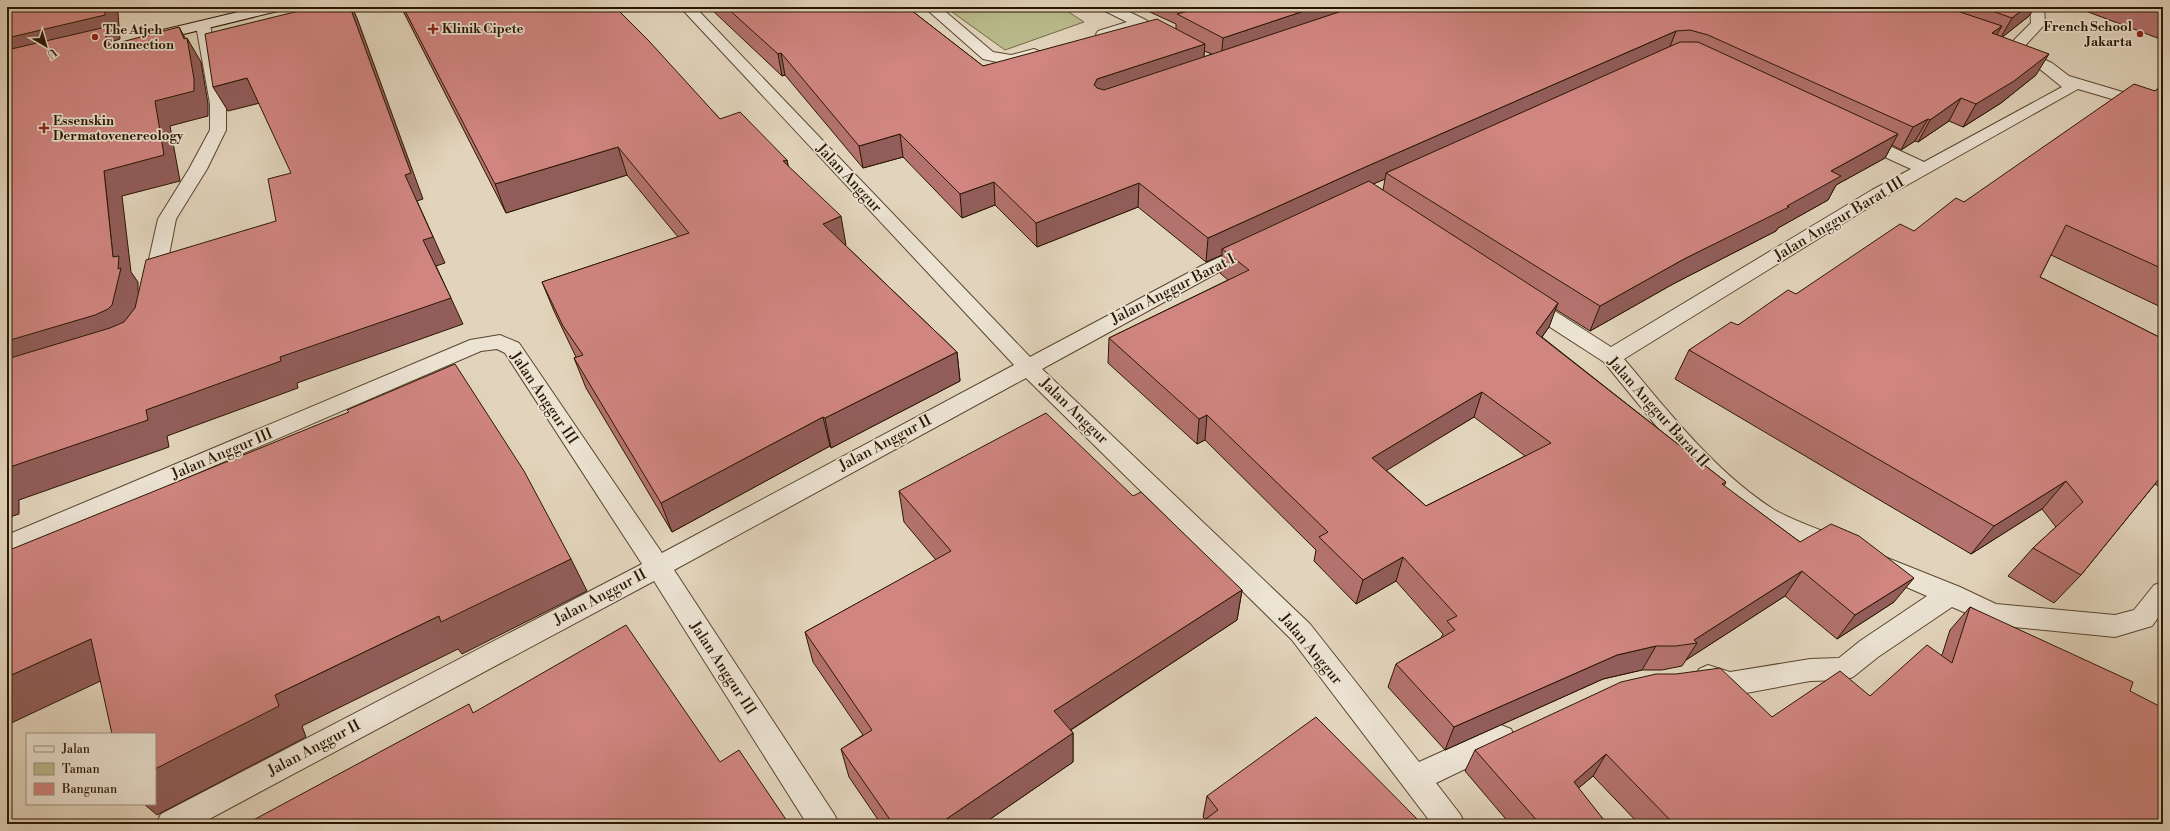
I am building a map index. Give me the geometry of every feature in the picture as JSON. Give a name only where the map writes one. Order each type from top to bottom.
[{"type":"street","points":[[135,41],[277,7]]},
{"type":"street","name":"Jalan Anggur","points":[[687,7],[1027,366],[1301,632],[1450,824]]},
{"type":"street","points":[[930,7],[988,56],[1010,60],[1046,51]]},
{"type":"street","points":[[1108,7],[1160,34]]},
{"type":"street","points":[[2012,50],[2038,24],[2037,7]]},
{"type":"street","points":[[1090,38],[1141,23]]},
{"type":"street","points":[[150,304],[167,219],[198,169],[218,130],[218,104],[203,24]]},
{"type":"street","points":[[1998,45],[2012,50],[2048,68],[2069,84],[2163,109]]},
{"type":"street","name":"Jalan Anggur Barat III","points":[[1611,358],[1878,194],[1925,169],[2069,84]]},
{"type":"street","points":[[1846,132],[1925,169]]},
{"type":"street","name":"Jalan Anggur Barat I","points":[[1027,366],[1210,269],[1266,242]]},
{"type":"street","name":"Jalan Anggur Barat II","points":[[1511,292],[1611,358],[1684,444],[1739,496],[1777,522],[1951,594],[1994,614],[2115,626],[2143,618],[2163,592]]},
{"type":"street","name":"Jalan Anggur III","points":[[7,545],[477,345],[500,342],[512,348],[658,567],[824,824]]},
{"type":"street","name":"Jalan Anggur II","points":[[171,824],[658,567],[1027,366]]},
{"type":"street","points":[[1685,680],[1707,676],[1730,684],[1810,670],[1844,669],[1869,648],[1951,594]]},
{"type":"street","points":[[1994,614],[2041,643]]},
{"type":"street","points":[[1414,779],[1526,728]]},
{"type":"green space","points":[[945,7],[1061,7],[1084,22],[1005,50]]},
{"type":"building","points":[[7,7],[105,7],[105,15],[7,38]]},
{"type":"building","points":[[306,7],[350,7],[411,173],[405,175],[433,237],[423,240],[451,298],[280,357],[281,361],[146,410],[148,420],[7,468],[7,359],[110,328],[124,322],[135,308],[146,260],[276,221],[268,179],[291,173],[247,78],[213,87],[205,34],[307,9]]},
{"type":"building","points":[[403,7],[615,7],[649,41],[720,119],[740,112],[787,160],[783,161],[841,216],[823,224],[957,352],[825,418],[823,417],[661,503],[574,358],[583,355],[563,326],[542,282],[689,233],[618,147],[495,184]]},
{"type":"building","points":[[726,7],[907,7],[983,66],[1157,19],[1205,44],[1097,79],[1094,85],[1097,88],[1104,90],[1354,7],[1945,7],[2002,26],[1992,33],[2049,54],[2014,81],[1976,104],[1961,98],[1930,120],[1928,119],[1913,127],[1708,35],[1690,30],[1676,31],[1363,168],[1208,238],[1139,183],[1036,223],[994,182],[960,194],[900,134],[859,146],[781,53],[778,54]]},
{"type":"building","points":[[1186,7],[1316,7],[1223,38],[1177,14],[1192,10]]},
{"type":"building","points":[[1981,7],[2026,7],[2012,18]]},
{"type":"building","points":[[106,27],[106,46],[179,27],[184,39],[187,38],[194,79],[194,91],[155,101],[164,155],[104,171],[113,257],[119,256],[118,269],[121,268],[112,305],[108,309],[95,315],[7,341],[7,50]]},
{"type":"building","points":[[1680,42],[1698,42],[1898,134],[1831,171],[1841,176],[1787,206],[1789,207],[1684,259],[1600,306],[1386,173]]},
{"type":"building","points":[[2134,84],[2155,91],[2163,85],[2163,269],[2066,225],[2040,277],[2163,339],[2163,474],[2081,575],[2033,548],[2083,502],[2066,481],[1994,526],[1689,350],[1731,322],[1738,325],[1788,290],[1796,294],[1900,224],[1914,231],[1956,198],[1964,202]]},
{"type":"building","points":[[1369,181],[1558,303],[1536,333],[1726,482],[1722,484],[1800,542],[1831,524],[1859,536],[1914,578],[1855,615],[1802,571],[1694,640],[1697,643],[1676,646],[1656,646],[1617,655],[1454,727],[1396,664],[1455,630],[1447,621],[1457,616],[1403,557],[1363,580],[1319,537],[1328,532],[1207,415],[1199,419],[1109,338],[1249,270],[1222,249]],"holes":[[[1482,392],[1551,443],[1426,506],[1372,458]]]},
{"type":"building","points":[[455,364],[524,471],[571,559],[441,622],[439,616],[275,695],[279,706],[156,768],[156,733],[112,733],[91,639],[7,677],[7,551],[349,412],[347,410]]},
{"type":"building","points":[[1046,413],[1133,496],[1141,492],[1242,590],[1054,711],[1073,733],[939,824],[893,824],[841,749],[872,730],[805,632],[951,551],[899,491]]},
{"type":"building","points":[[1970,607],[2133,682],[2130,691],[2163,708],[2163,824],[1674,824],[1606,754],[1574,782],[1607,824],[1540,824],[1475,750],[1621,682],[1656,674],[1676,674],[1720,668],[1772,717],[1840,671],[1870,696],[1927,645],[1952,663]]},
{"type":"building","points":[[626,625],[720,762],[739,750],[789,824],[246,824],[469,704],[473,713]]},
{"type":"building","points":[[1316,717],[1422,824],[1199,824],[1218,810],[1207,796]]},
{"type":"place","name":"Klinik Cipete","points":[[433,29]]},
{"type":"place","name":"French School Jakarta","points":[[2140,34]]},
{"type":"place","name":"The Atjeh Connection","points":[[95,37]]},
{"type":"place","name":"Essenskin Dermatovenereology","points":[[44,128]]}]
